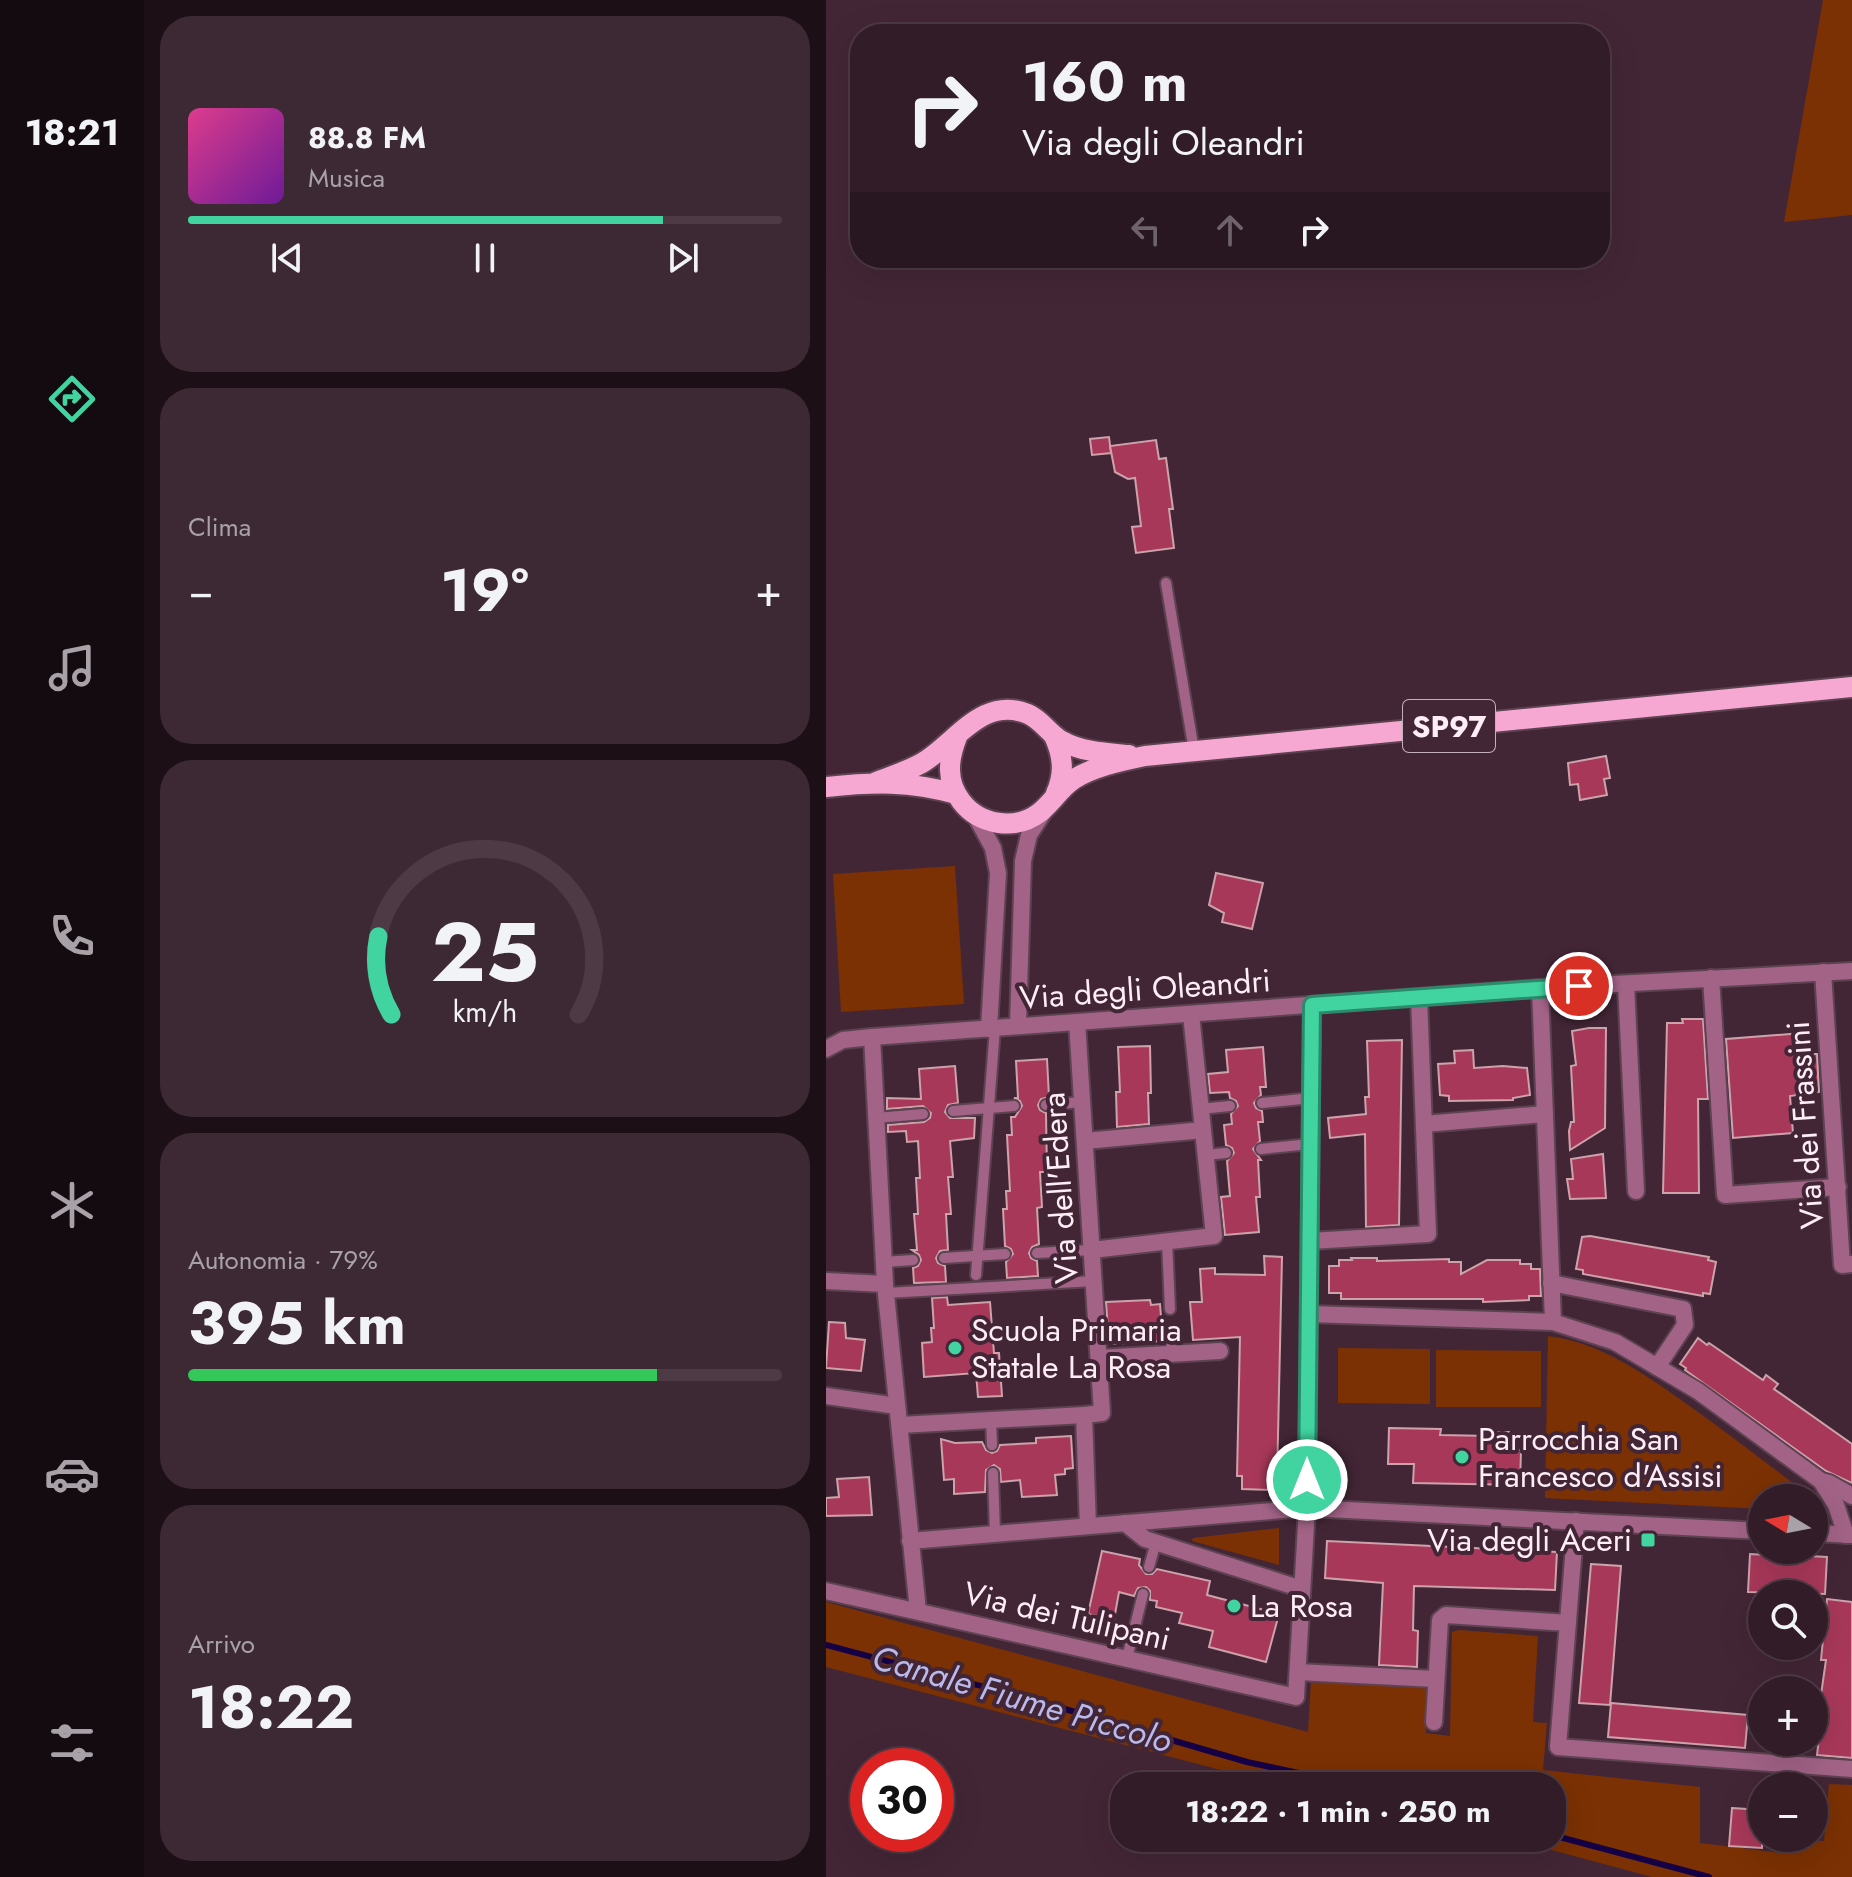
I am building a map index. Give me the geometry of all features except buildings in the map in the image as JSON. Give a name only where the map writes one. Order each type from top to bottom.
[{"type":"main road","name":"SP97","points":[[1052,800],[1074,779],[1096,769],[1145,756],[1852,687]]},
{"type":"main road","points":[[876,782],[920,764],[981,715],[997,710],[1013,710],[1029,715],[1054,736],[1063,766],[1061,782],[1052,800],[1036,815],[1022,821],[1006,824],[975,815],[956,794],[951,781],[949,766],[957,737]]},
{"type":"main road","name":"SP97","points":[[1054,736],[1084,749],[1145,756]]},
{"type":"main road","points":[[826,787],[876,782],[926,785],[956,794]]},
{"type":"street","points":[[1018,1026],[1016,1005],[1023,861],[1029,835],[1052,800]]},
{"type":"street","points":[[975,815],[993,848],[998,873],[992,1028]]},
{"type":"street","name":"Via degli Oleandri","points":[[826,1049],[843,1040],[872,1037],[1540,988],[1852,971]]},
{"type":"street","name":"Via dei Frassini","points":[[1823,972],[1842,1265],[1852,1264]]},
{"type":"street","points":[[1711,978],[1725,1195],[1838,1187]]},
{"type":"street","points":[[1626,984],[1636,1191]]},
{"type":"street","points":[[1540,988],[1553,1322]]},
{"type":"street","points":[[1310,1241],[1428,1234],[1419,997]]},
{"type":"street","points":[[1312,1005],[1307,1508],[1298,1672],[1435,1679]]},
{"type":"street","points":[[1092,1250],[1214,1236],[1191,1014]]},
{"type":"street","name":"Via dell'Edera","points":[[1077,1022],[1102,1413],[1084,1415]]},
{"type":"street","points":[[872,1037],[886,1289],[918,1611]]},
{"type":"street","points":[[1424,1124],[1545,1114]]},
{"type":"street","points":[[1085,1141],[1203,1130]]},
{"type":"street","points":[[826,1281],[886,1289]]},
{"type":"street","points":[[1551,1283],[1683,1309],[1685,1325],[1657,1367]]},
{"type":"street","points":[[1309,1314],[1553,1322],[1615,1342],[1698,1391],[1821,1481],[1849,1535],[1828,1534]]},
{"type":"street","points":[[1099,1358],[1220,1351]]},
{"type":"street","points":[[826,1396],[897,1406]]},
{"type":"street","points":[[900,1425],[1084,1415],[1088,1526]]},
{"type":"street","points":[[1821,1481],[1851,1498]]},
{"type":"street","points":[[910,1541],[1307,1508],[1748,1530]]},
{"type":"street","points":[[1576,1521],[1558,1747],[1852,1769]]},
{"type":"street","points":[[1125,1523],[1145,1539],[1302,1589]]},
{"type":"street","name":"Via dei Tulipani","points":[[826,1591],[1296,1697],[1298,1672]]},
{"type":"street","points":[[1434,1722],[1440,1620],[1446,1615],[1568,1623]]},
{"type":"lane","points":[[1166,583],[1194,751]]},
{"type":"lane","points":[[976,1275],[992,1028]]},
{"type":"lane","points":[[1262,1103],[1311,1098]]},
{"type":"lane","points":[[1046,1105],[1082,1102]]},
{"type":"lane","points":[[953,1111],[1014,1106]]},
{"type":"lane","points":[[1200,1109],[1230,1106]]},
{"type":"lane","points":[[876,1118],[923,1114]]},
{"type":"lane","points":[[1261,1149],[1310,1144]]},
{"type":"lane","points":[[1205,1155],[1226,1153]]},
{"type":"lane","points":[[1167,1241],[1170,1309]]},
{"type":"lane","points":[[1037,1253],[1092,1250]]},
{"type":"lane","points":[[944,1258],[1005,1254]]},
{"type":"lane","points":[[884,1262],[913,1260]]},
{"type":"lane","points":[[886,1289],[1094,1281]]},
{"type":"lane","points":[[1171,1336],[1172,1353]]},
{"type":"lane","points":[[991,1420],[992,1445]]},
{"type":"lane","points":[[993,1473],[995,1534]]},
{"type":"lane","points":[[1149,1567],[1156,1542]]},
{"type":"lane","points":[[1127,1658],[1143,1594]]},
{"type":"shaded area","points":[[1823,0],[1852,0],[1852,215],[1784,222]]},
{"type":"shaded area","points":[[955,866],[964,1004],[841,1012],[833,874]]},
{"type":"shaded area","points":[[1548,1336],[1586,1345],[1636,1370],[1794,1484],[1748,1484],[1748,1508],[1545,1498]]},
{"type":"shaded area","points":[[1338,1348],[1430,1349],[1430,1404],[1338,1403]]},
{"type":"shaded area","points":[[1436,1350],[1541,1351],[1541,1407],[1436,1407]]},
{"type":"shaded area","points":[[1279,1528],[1279,1565],[1192,1541],[1193,1538]]},
{"type":"shaded area","points":[[826,1602],[1308,1732],[1311,1680],[1427,1685],[1426,1733],[1450,1736],[1452,1632],[1538,1636],[1533,1722],[1547,1723],[1543,1770],[1561,1772],[1228,1772],[826,1667]]},
{"type":"shaded area","points":[[1566,1772],[1700,1787],[1700,1843],[1748,1849],[1748,1852],[1828,1852],[1829,1784],[1852,1785],[1852,1877],[1652,1877],[1559,1852],[1566,1852]]},
{"type":"waterway","name":"Canale Fiume Piccolo","points":[[826,1645],[1034,1700],[1247,1762],[1294,1772]]},
{"type":"waterway","name":"Canale Fiume Piccolo","points":[[1566,1839],[1709,1877]]},
{"type":"place","name":"Scuola Primaria Statale La Rosa","points":[[955,1348]]},
{"type":"place","name":"Parrocchia San Francesco d'Assisi","points":[[1462,1457]]},
{"type":"place","name":"Via degli Aceri","points":[[1648,1540]]},
{"type":"place","name":"La Rosa","points":[[1234,1606]]},
{"type":"route","points":[[1307,1480],[1312,1005],[1579,986]]}]
